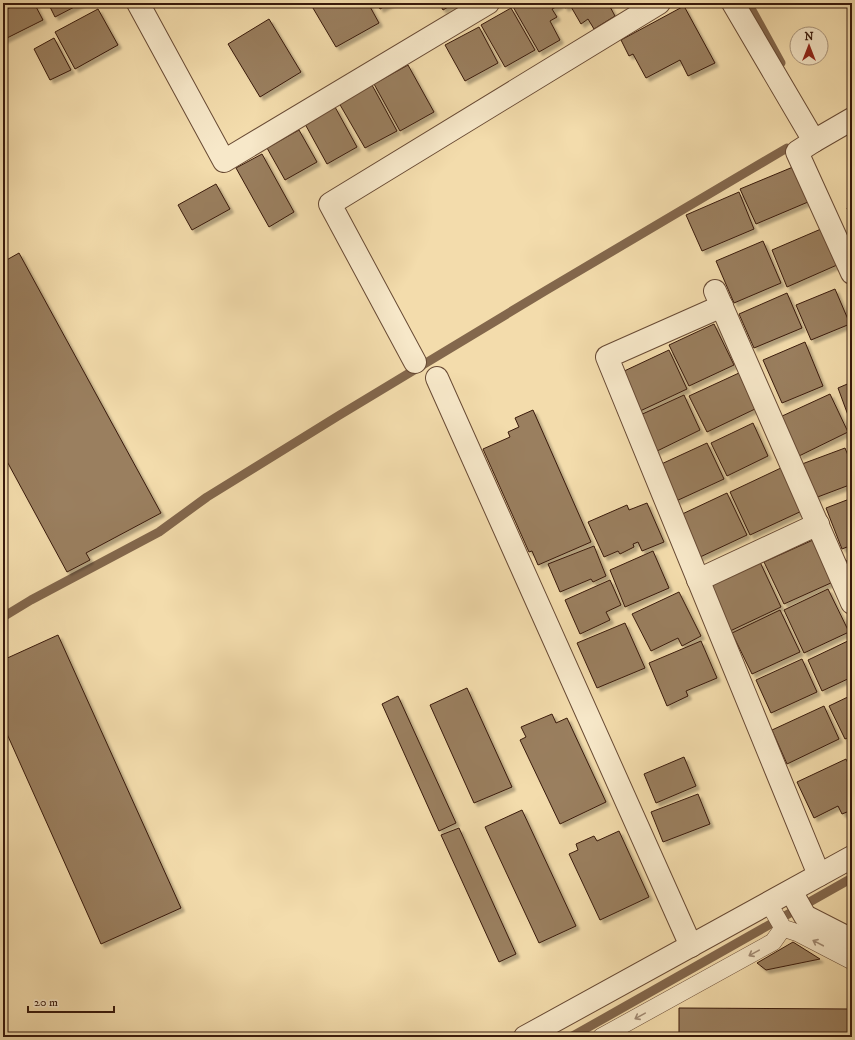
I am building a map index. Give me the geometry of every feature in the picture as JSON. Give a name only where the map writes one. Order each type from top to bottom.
[{"type":"street","points":[[138,3],[224,161],[488,3]]},
{"type":"street","points":[[416,362],[330,204],[659,3]]},
{"type":"street","points":[[733,3],[814,141]]},
{"type":"street","points":[[852,118],[797,152],[852,273]]},
{"type":"street","points":[[819,875],[607,357],[719,299],[852,602]]},
{"type":"street","points":[[437,378],[691,946]]},
{"type":"street","points":[[698,580],[818,524]]},
{"type":"street","points":[[525,1037],[691,946],[777,917],[798,902],[819,875],[852,857]]},
{"type":"street","points":[[798,902],[852,940]]},
{"type":"lane","points":[[601,1037],[773,942],[777,917],[798,932],[852,961]]},
{"type":"building","points":[[19,3],[34,3],[43,20],[3,40],[3,11]]},
{"type":"building","points":[[48,3],[82,3],[55,17]]},
{"type":"building","points":[[310,3],[368,3],[379,23],[336,47]]},
{"type":"building","points":[[377,3],[391,3],[380,9]]},
{"type":"building","points":[[439,3],[455,3],[443,10]]},
{"type":"building","points":[[516,3],[559,3],[560,5],[552,9],[557,17],[550,21],[560,40],[539,52],[512,5]]},
{"type":"building","points":[[562,3],[608,3],[615,16],[594,29],[588,19],[581,24],[570,5],[565,8]]},
{"type":"building","points":[[684,6],[715,63],[688,76],[680,60],[646,78],[633,54],[629,56],[621,40]]},
{"type":"building","points":[[511,8],[535,50],[505,67],[481,25]]},
{"type":"building","points":[[98,9],[118,45],[75,69],[55,32]]},
{"type":"building","points":[[269,19],[301,72],[260,97],[228,44]]},
{"type":"building","points":[[479,27],[498,63],[465,81],[445,45]]},
{"type":"building","points":[[54,38],[71,70],[50,80],[34,49]]},
{"type":"building","points":[[408,65],[434,112],[400,131],[374,84]]},
{"type":"building","points":[[372,85],[397,131],[365,148],[339,103]]},
{"type":"building","points":[[335,107],[357,147],[327,164],[305,124]]},
{"type":"building","points":[[299,130],[317,162],[285,180],[267,148]]},
{"type":"building","points":[[262,154],[294,212],[269,227],[236,168]]},
{"type":"building","points":[[793,167],[808,202],[756,224],[740,189]]},
{"type":"building","points":[[216,184],[230,209],[192,230],[178,205]]},
{"type":"building","points":[[739,192],[754,229],[702,251],[686,215]]},
{"type":"building","points":[[852,205],[852,221],[847,208]]},
{"type":"building","points":[[821,229],[837,265],[787,287],[772,250]]},
{"type":"building","points":[[763,241],[781,283],[734,303],[716,261]]},
{"type":"building","points":[[19,253],[161,513],[86,553],[90,560],[67,572],[3,454],[3,262]]},
{"type":"building","points":[[835,289],[850,324],[811,340],[796,305]]},
{"type":"building","points":[[787,293],[802,328],[754,348],[739,314]]},
{"type":"building","points":[[714,324],[734,365],[689,386],[669,345]]},
{"type":"building","points":[[805,342],[823,386],[782,403],[763,360]]},
{"type":"building","points":[[669,350],[687,389],[638,412],[620,373]]},
{"type":"building","points":[[739,373],[755,409],[707,432],[689,396]]},
{"type":"building","points":[[852,382],[852,426],[838,388]]},
{"type":"building","points":[[830,394],[848,432],[799,456],[780,417]]},
{"type":"building","points":[[684,395],[700,430],[653,453],[636,417]]},
{"type":"building","points":[[533,410],[591,542],[538,565],[532,551],[529,552],[483,449],[510,437],[508,432],[519,427],[515,418]]},
{"type":"building","points":[[753,423],[768,456],[727,476],[711,443]]},
{"type":"building","points":[[707,443],[724,479],[674,502],[657,466]]},
{"type":"building","points":[[845,448],[852,465],[852,484],[815,498],[802,464]]},
{"type":"building","points":[[783,467],[804,510],[750,535],[730,492]]},
{"type":"building","points":[[727,493],[747,535],[698,558],[678,516]]},
{"type":"building","points":[[852,498],[852,545],[842,549],[826,508]]},
{"type":"building","points":[[647,503],[664,542],[642,551],[638,542],[633,544],[634,547],[620,554],[618,551],[604,557],[588,522],[627,505],[629,510]]},
{"type":"building","points":[[813,540],[833,582],[784,604],[764,562]]},
{"type":"building","points":[[594,546],[606,576],[593,582],[591,579],[560,592],[548,564]]},
{"type":"building","points":[[653,551],[669,588],[625,607],[610,570]]},
{"type":"building","points":[[852,559],[852,577],[846,561]]},
{"type":"building","points":[[760,562],[781,607],[728,632],[707,587]]},
{"type":"building","points":[[610,580],[621,605],[606,612],[610,620],[580,634],[565,600]]},
{"type":"building","points":[[828,589],[849,632],[804,653],[784,610]]},
{"type":"building","points":[[679,592],[701,636],[682,646],[678,638],[651,651],[632,614]]},
{"type":"building","points":[[780,610],[800,652],[752,674],[732,633]]},
{"type":"building","points":[[625,623],[645,668],[597,688],[577,643]]},
{"type":"building","points":[[58,635],[181,908],[101,944],[3,725],[3,660]]},
{"type":"building","points":[[852,639],[852,677],[822,691],[808,660]]},
{"type":"building","points":[[701,641],[717,678],[686,691],[688,696],[667,706],[649,663]]},
{"type":"building","points":[[802,659],[817,692],[771,713],[756,680]]},
{"type":"building","points":[[467,688],[512,787],[474,803],[430,705]]},
{"type":"building","points":[[852,695],[852,736],[845,739],[829,706]]},
{"type":"building","points":[[398,696],[456,823],[439,831],[382,704]]},
{"type":"building","points":[[824,706],[839,739],[787,764],[772,730]]},
{"type":"building","points":[[552,714],[556,723],[567,718],[606,802],[560,824],[520,740],[526,737],[521,727]]},
{"type":"building","points":[[684,757],[696,786],[656,803],[644,774]]},
{"type":"building","points":[[846,759],[852,772],[852,810],[842,814],[838,806],[814,818],[797,782]]},
{"type":"building","points":[[698,794],[710,824],[663,842],[651,812]]},
{"type":"building","points":[[522,810],[576,926],[539,943],[485,827]]},
{"type":"building","points":[[459,828],[516,954],[499,962],[441,835]]},
{"type":"building","points":[[619,831],[649,897],[600,920],[569,854],[578,850],[576,844],[594,836],[597,841]]},
{"type":"building","points":[[793,942],[820,959],[766,970],[757,963]]},
{"type":"building","points":[[679,1008],[852,1009],[852,1037],[679,1037]]},
{"type":"waterway","points":[[748,3],[781,63]]},
{"type":"waterway","points":[[3,617],[31,600],[159,532],[207,497],[338,416],[545,291],[787,148]]},
{"type":"waterway","points":[[571,1037],[852,878]]}]
